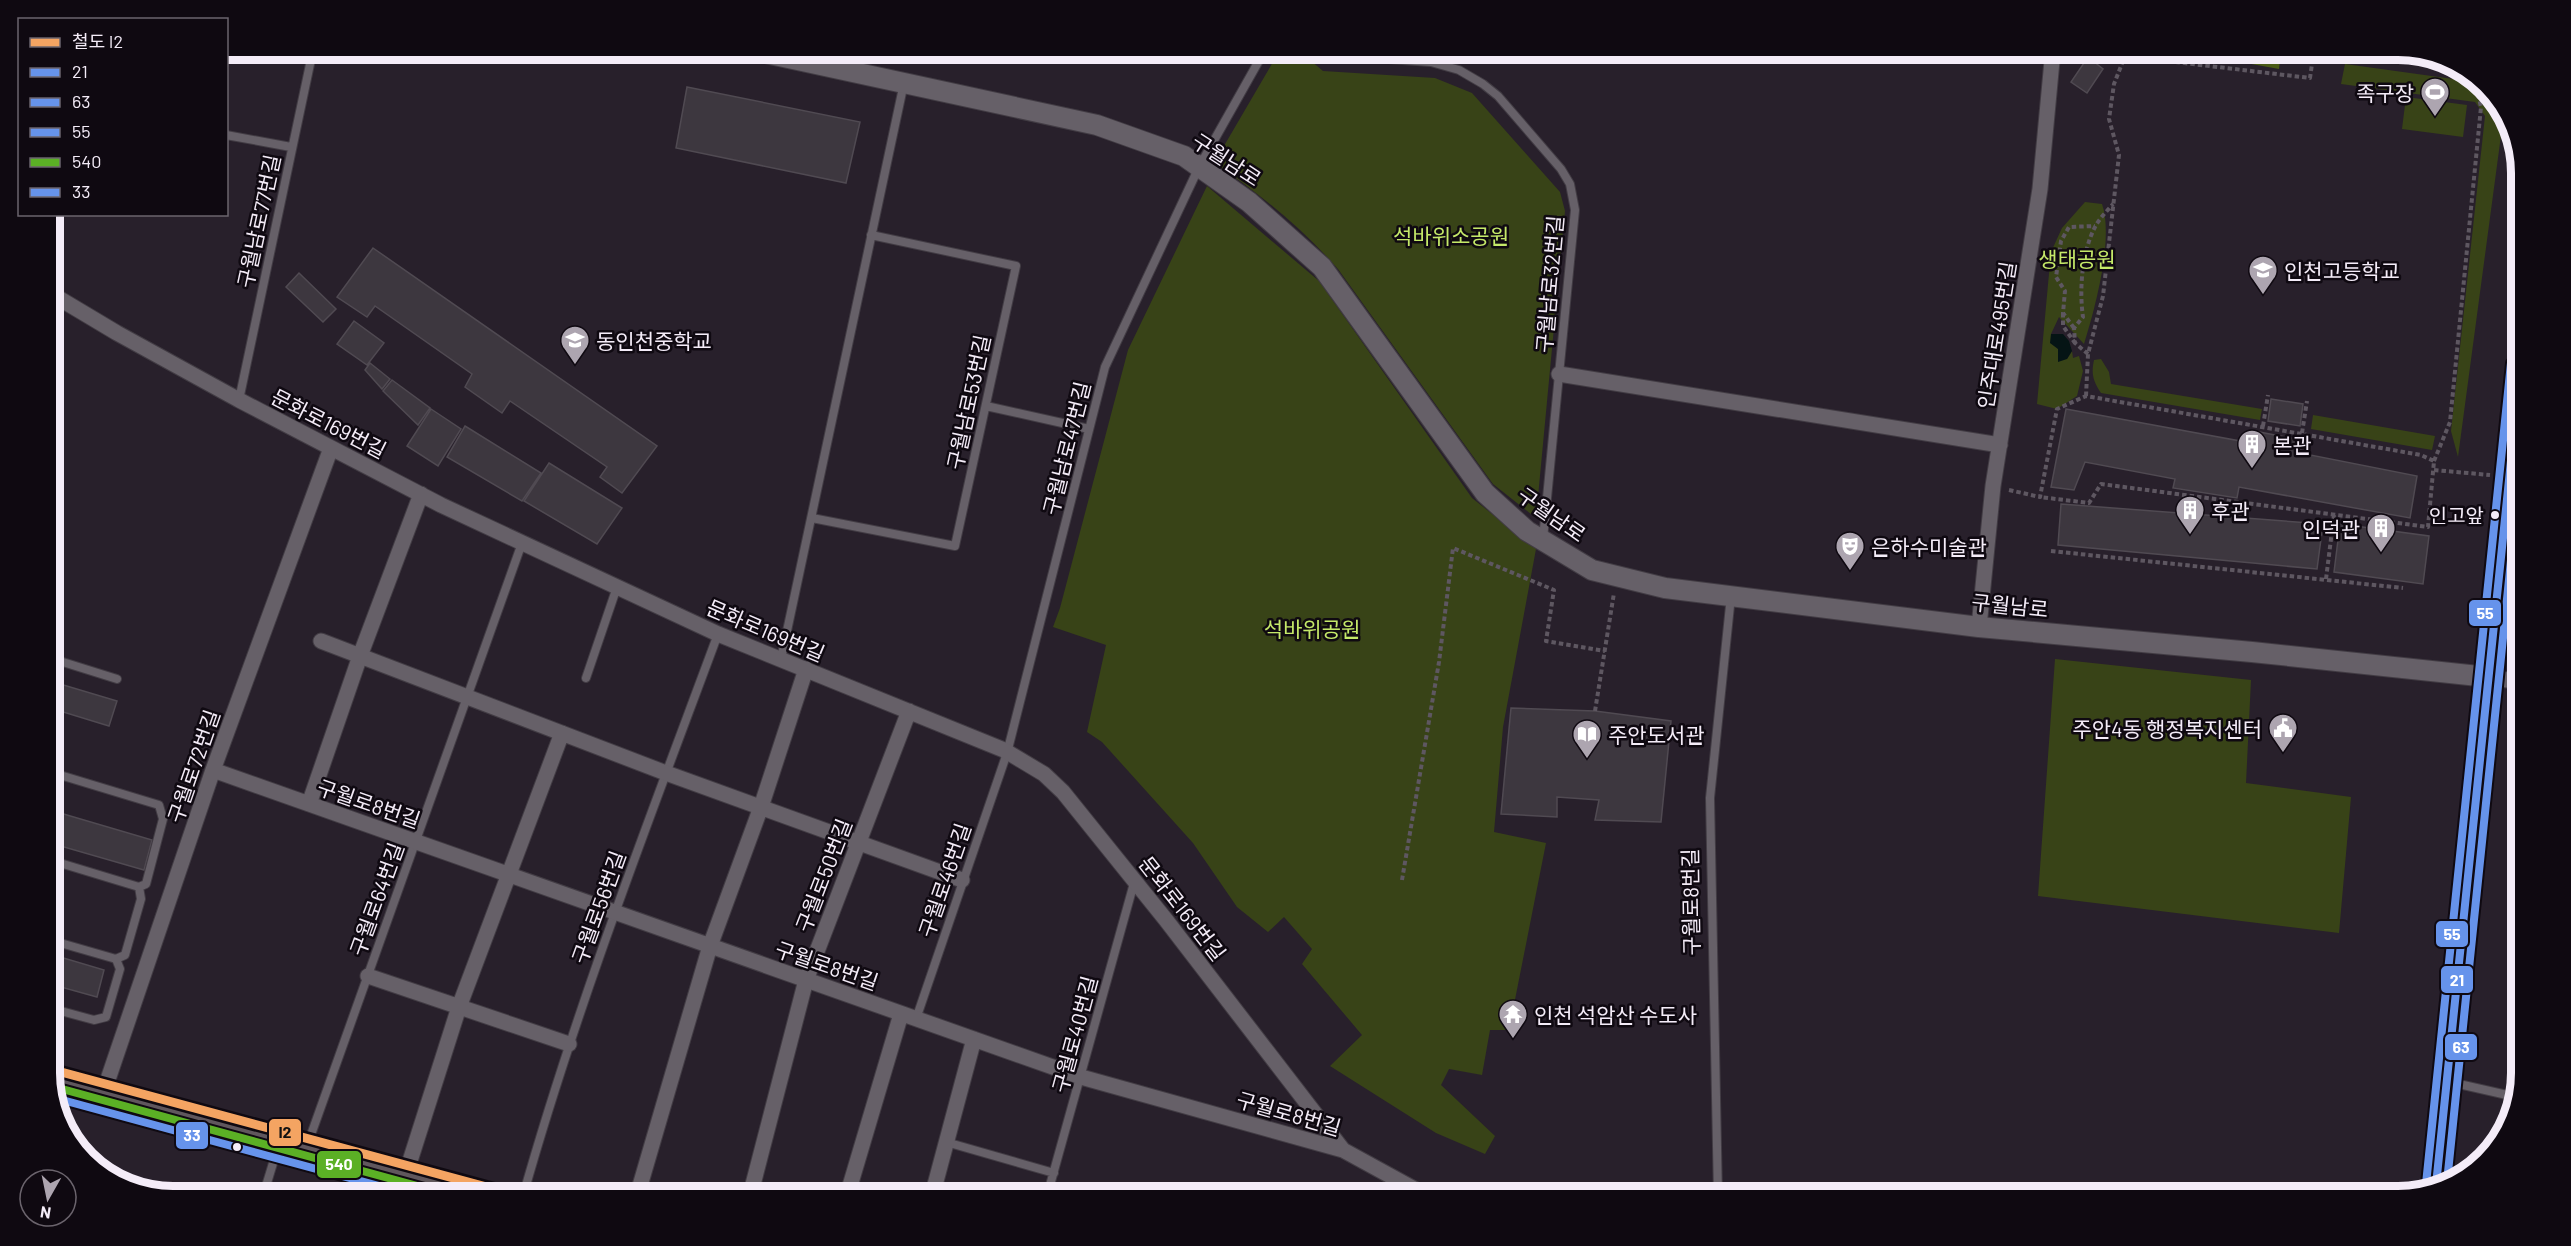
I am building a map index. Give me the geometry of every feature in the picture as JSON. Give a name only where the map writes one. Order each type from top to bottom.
[{"type":"main road","points":[[2437,1179],[2511,458]]},
{"type":"main road","points":[[61,1089],[414,1186]]},
{"type":"street","name":"구월남로","points":[[798,60],[1097,125],[1184,156],[1249,202],[1322,267],[1485,493],[1527,531],[1592,570],[1665,588],[1979,627],[2241,651],[2488,678]]},
{"type":"street","name":"인주대로495번길","points":[[1979,627],[1994,486],[2040,189],[2052,60]]},
{"type":"street","name":"문화로169번길","points":[[60,299],[239,400],[421,494],[522,543],[718,634],[1007,753],[1044,774],[1063,792],[1135,881],[1343,1150]]},
{"type":"street","points":[[1559,374],[2000,445]]},
{"type":"street","name":"구월로72번길","points":[[101,1100],[213,770],[332,448]]},
{"type":"street","points":[[309,804],[360,656],[421,494]]},
{"type":"street","points":[[321,641],[666,773],[962,880]]},
{"type":"street","points":[[640,1186],[710,946],[762,807],[806,669]]},
{"type":"street","points":[[2488,678],[2511,681]]},
{"type":"street","name":"구월로50번길","points":[[753,1186],[806,980],[909,711]]},
{"type":"street","points":[[403,1183],[459,1007],[562,733]]},
{"type":"street","name":"구월로8번길","points":[[213,770],[1081,1077],[1343,1150],[1407,1186]]},
{"type":"street","points":[[368,976],[569,1044]]},
{"type":"street","points":[[851,1186],[909,1016]]},
{"type":"street","points":[[935,1186],[974,1039]]},
{"type":"lane","name":"구월남로77번길","points":[[239,400],[311,60]]},
{"type":"lane","name":"구월남로47번길","points":[[1007,753],[1105,367],[1199,167],[1259,60]]},
{"type":"lane","name":"구월남로32번길","points":[[1395,60],[1431,63],[1459,70],[1483,84],[1498,96],[1561,169],[1570,183],[1575,210],[1542,541]]},
{"type":"lane","points":[[781,659],[904,83]]},
{"type":"lane","points":[[228,135],[291,147]]},
{"type":"lane","name":"구월남로53번길","points":[[812,518],[955,546],[1016,266],[872,235]]},
{"type":"lane","points":[[986,406],[1089,429]]},
{"type":"lane","name":"구월로64번길","points":[[312,1132],[522,543]]},
{"type":"lane","points":[[586,678],[617,587]]},
{"type":"lane","name":"구월로8번길","points":[[1718,1186],[1710,822],[1713,766],[1731,596]]},
{"type":"lane","name":"구월로56번길","points":[[526,1186],[569,1044],[615,912],[718,634]]},
{"type":"lane","points":[[60,661],[117,679]]},
{"type":"lane","name":"구월로46번길","points":[[909,1016],[962,880],[1007,753]]},
{"type":"lane","points":[[60,775],[159,805],[163,819],[146,884],[139,887],[60,863]]},
{"type":"lane","name":"구월로40번길","points":[[1050,1186],[1135,881]]},
{"type":"lane","points":[[60,943],[116,959],[125,955],[141,899],[139,887]]},
{"type":"lane","points":[[60,1011],[94,1020],[106,1017],[120,969],[116,959]]},
{"type":"lane","points":[[2447,1081],[2509,1095]]},
{"type":"lane","points":[[946,1142],[1054,1173]]},
{"type":"lane","points":[[267,1186],[277,1148]]},
{"type":"path","points":[[2086,396],[2088,354],[2103,296],[2119,154],[2109,119],[2114,84],[2123,60]]},
{"type":"path","points":[[2159,60],[2310,78],[2313,60]]},
{"type":"path","points":[[1994,486],[2040,497],[2089,503],[2101,484],[2428,528],[2434,461],[2450,422],[2481,107],[2478,93]]},
{"type":"path","points":[[2074,328],[2083,317],[2081,301],[2085,259],[2095,226],[2114,203]]},
{"type":"path","points":[[2088,354],[2075,343],[2063,326],[2065,291],[2056,277],[2061,241],[2068,227],[2095,226]]},
{"type":"path","points":[[2063,313],[2074,328],[2075,343]]},
{"type":"path","points":[[2263,426],[2268,395]]},
{"type":"path","points":[[2040,497],[2057,409],[2086,396],[2421,455],[2434,461]]},
{"type":"path","points":[[2302,433],[2307,401]]},
{"type":"path","points":[[2434,470],[2509,477]]},
{"type":"path","points":[[2326,579],[2334,514]]},
{"type":"path","points":[[1402,880],[1438,662],[1453,548],[1554,590],[1546,641],[1605,651]]},
{"type":"path","points":[[2051,550],[2403,588]]},
{"type":"path","points":[[1595,711],[1616,576]]},
{"type":"green space","name":"석바위소공원","points":[[1274,60],[1310,60],[1323,71],[1435,78],[1472,93],[1560,192],[1565,211],[1536,518],[1493,484],[1338,269],[1310,239],[1279,212],[1214,163]]},
{"type":"green space","points":[[2230,60],[2280,60],[2279,69]]},
{"type":"green space","points":[[2345,64],[2463,80],[2483,98],[2502,129],[2458,457],[2451,431],[2485,116],[2475,102],[2341,84]]},
{"type":"green space","name":"족구장","points":[[2406,97],[2467,105],[2463,137],[2402,129]]},
{"type":"green space","name":"석바위공원","points":[[1207,186],[1319,281],[1472,498],[1536,549],[1503,727],[1494,832],[1546,843],[1509,1030],[1490,1030],[1482,1075],[1449,1069],[1441,1085],[1495,1136],[1485,1154],[1436,1133],[1330,1066],[1362,1035],[1302,964],[1312,949],[1284,917],[1268,932],[1237,907],[1193,843],[1102,742],[1087,732],[1106,645],[1053,627],[1128,350]]},
{"type":"green space","name":"생태공원","points":[[2085,202],[2102,204],[2106,235],[2102,274],[2084,344],[2059,317],[2051,334],[2058,349],[2067,359],[2072,351],[2073,358],[2079,356],[2083,371],[2077,396],[2057,409],[2037,404],[2051,252],[2062,228]]},
{"type":"green space","points":[[2101,359],[2109,372],[2111,384],[2262,409],[2260,420],[2101,393],[2094,381],[2093,369],[2094,360]]},
{"type":"green space","points":[[2313,415],[2435,436],[2432,450],[2311,429]]},
{"type":"green space","points":[[2055,659],[2251,680],[2246,783],[2351,797],[2339,933],[2038,896]]},
{"type":"shaded area","points":[[2051,334],[2063,334],[2069,341],[2072,351],[2067,359],[2058,362],[2058,349],[2050,343]]},
{"type":"building","points":[[2086,60],[2092,60],[2103,69],[2087,93],[2071,82]]},
{"type":"building","points":[[687,87],[860,122],[846,183],[676,148]]},
{"type":"building","points":[[373,248],[657,446],[622,493],[600,477],[607,467],[510,401],[502,413],[465,387],[472,374],[375,306],[367,317],[337,297]]},
{"type":"building","points":[[299,273],[336,309],[323,322],[286,287]]},
{"type":"building","points":[[354,321],[384,343],[367,365],[337,344]]},
{"type":"building","points":[[370,363],[390,379],[382,389],[365,370]]},
{"type":"building","points":[[392,380],[430,408],[418,425],[383,391]]},
{"type":"building","points":[[2271,399],[2303,404],[2300,426],[2268,421]]},
{"type":"building","points":[[431,409],[461,429],[438,466],[407,446]]},
{"type":"building","name":"본관","points":[[2066,409],[2257,444],[2259,432],[2302,440],[2300,453],[2417,476],[2410,518],[2239,487],[2237,498],[2173,488],[2175,479],[2085,462],[2074,490],[2051,487]]},
{"type":"building","points":[[465,426],[541,473],[522,501],[447,457]]},
{"type":"building","points":[[549,463],[622,508],[597,544],[524,501]]},
{"type":"building","name":"후관","points":[[2061,504],[2323,524],[2317,569],[2058,545]]},
{"type":"building","name":"인덕관","points":[[2340,524],[2429,536],[2423,584],[2334,572]]},
{"type":"building","points":[[60,684],[117,701],[109,726],[60,711]]},
{"type":"building","name":"주안도서관","points":[[1511,708],[1595,711],[1671,721],[1661,822],[1595,820],[1599,800],[1557,797],[1557,817],[1501,814]]},
{"type":"building","points":[[60,813],[152,840],[144,870],[60,846]]},
{"type":"building","points":[[60,957],[104,970],[97,997],[60,987]]},
{"type":"rail line","name":"I2","points":[[60,1072],[483,1186]]},
{"type":"transit line","name":"55","points":[[2426,1182],[2511,363]]},
{"type":"transit line","name":"21","points":[[2437,1179],[2511,461]]},
{"type":"transit line","name":"63","points":[[2448,1174],[2511,560]]},
{"type":"transit line","name":"540","points":[[61,1089],[417,1186]]},
{"type":"transit line","name":"33","points":[[63,1100],[379,1186]]},
{"type":"place","name":"족구장","points":[[2435,118]]},
{"type":"place","name":"인천고등학교","points":[[2263,296]]},
{"type":"place","name":"동인천중학교","points":[[575,366]]},
{"type":"place","name":"본관","points":[[2252,470]]},
{"type":"place","name":"인고앞","points":[[2495,515]]},
{"type":"place","name":"후관","points":[[2190,536]]},
{"type":"place","name":"인덕관","points":[[2381,554]]},
{"type":"place","name":"은하수미술관","points":[[1850,572]]},
{"type":"place","name":"주안4동 행정복지센터","points":[[2283,754]]},
{"type":"place","name":"주안도서관","points":[[1587,760]]},
{"type":"place","name":"인천 석암산 수도사","points":[[1513,1040]]}]
